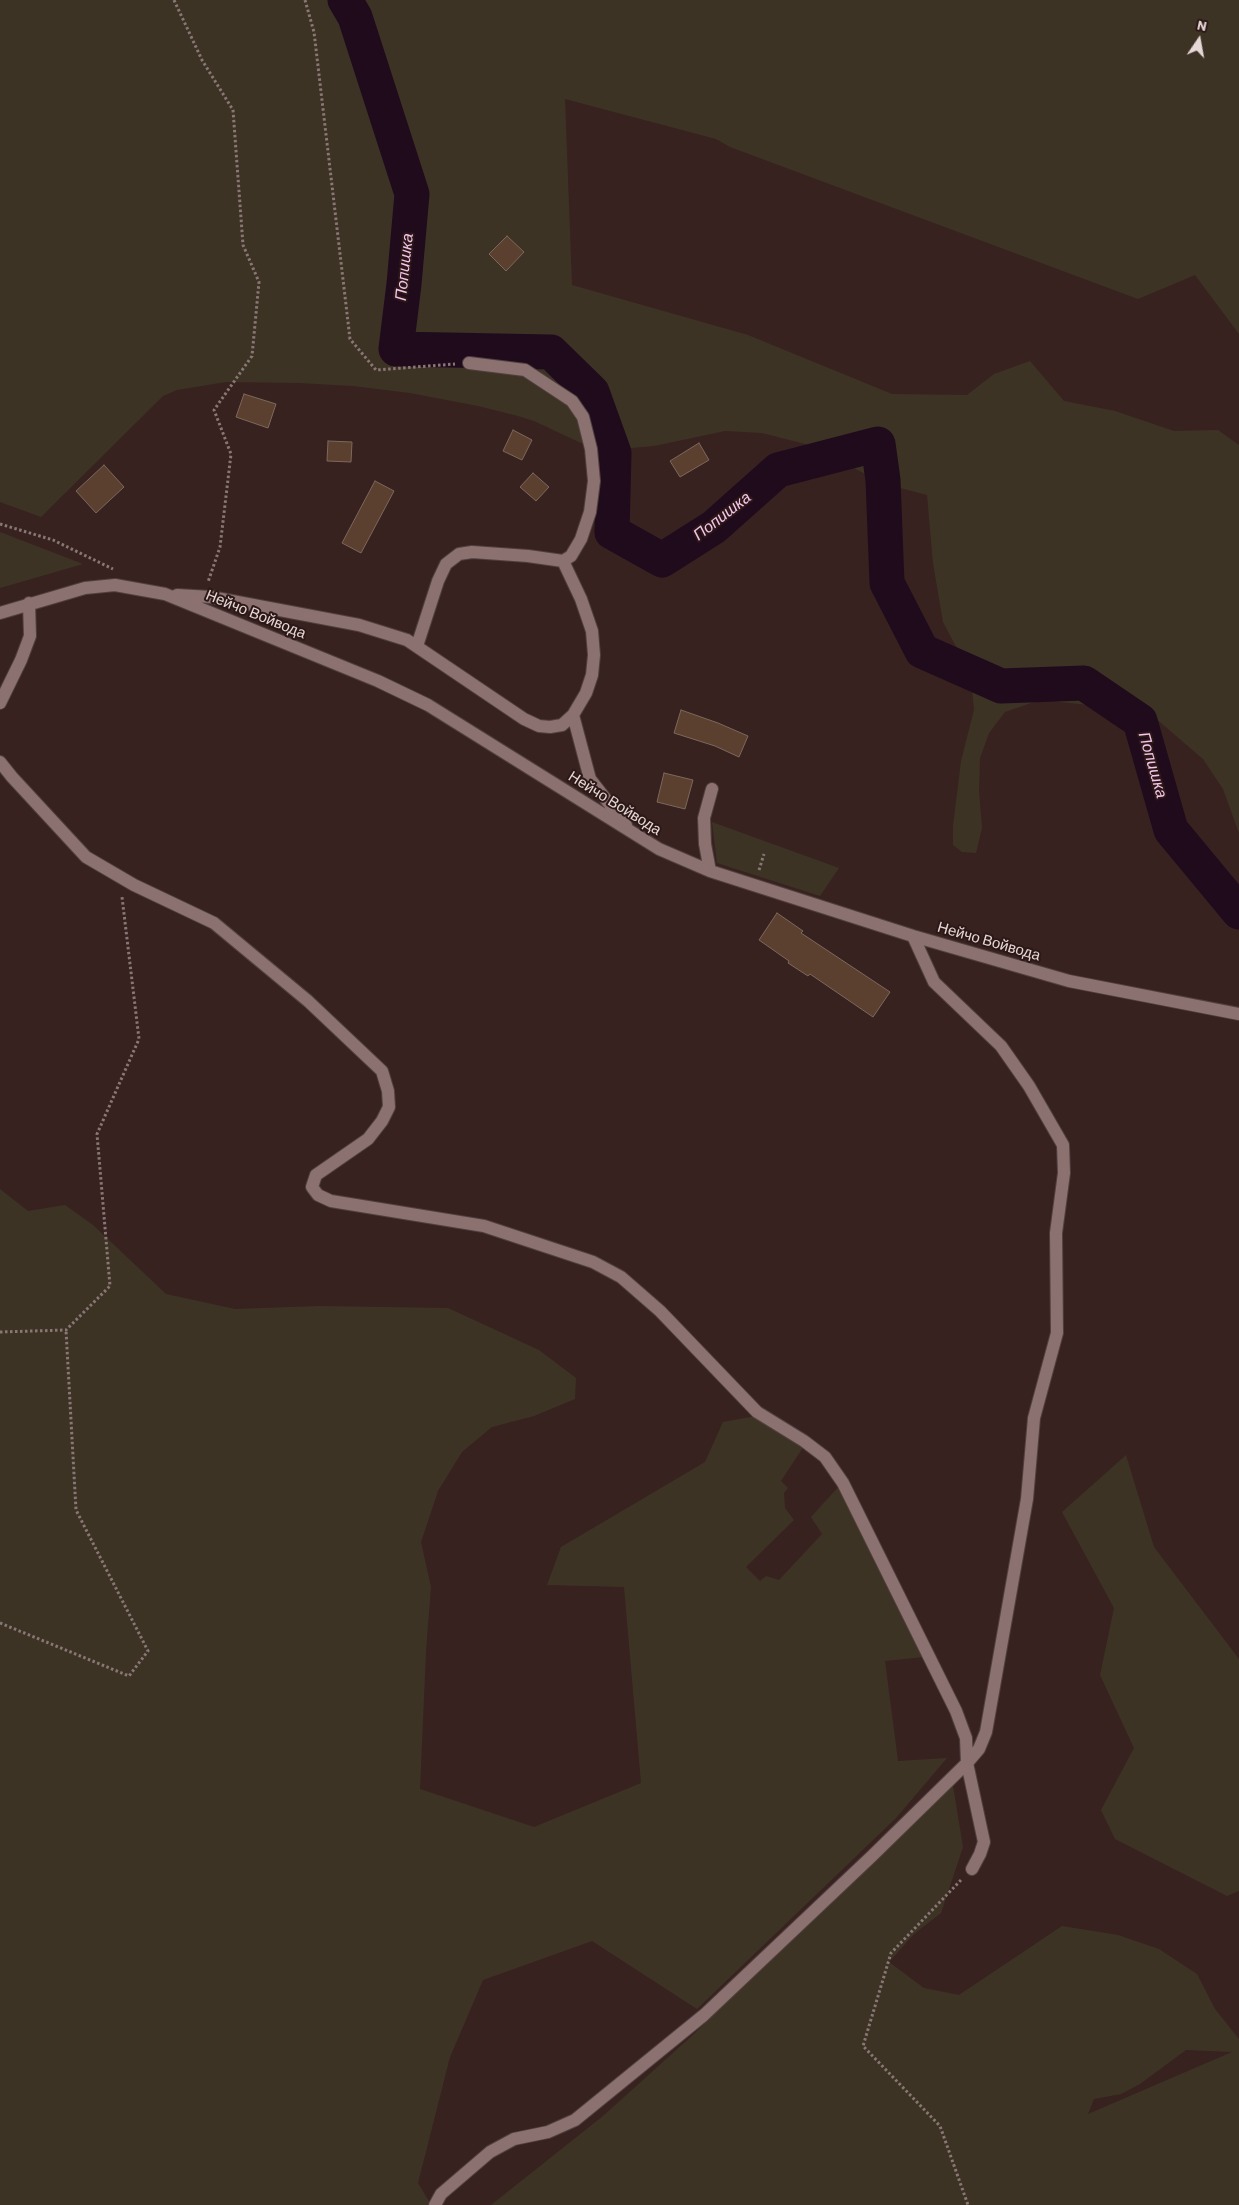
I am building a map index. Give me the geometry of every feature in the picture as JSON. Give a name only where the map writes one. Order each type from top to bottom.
[{"type":"street","points":[[417,646],[438,581],[446,564],[459,554],[472,552],[528,556],[562,561],[571,556],[581,539],[590,512],[594,481],[591,449],[583,417],[572,401],[525,370],[469,363]]},
{"type":"street","points":[[165,594],[202,597],[359,625],[407,640],[524,719],[539,726],[550,727],[562,725],[573,715],[586,692],[592,674],[594,655],[592,631],[580,599],[562,561]]},
{"type":"street","name":"Нейчо Войвода","points":[[0,613],[85,588],[115,586],[165,594],[378,681],[428,705],[659,849],[710,871],[913,936],[1069,981],[1239,1014]]},
{"type":"street","points":[[0,703],[22,660],[30,636],[29,603]]},
{"type":"street","points":[[573,715],[590,779],[630,831]]},
{"type":"street","points":[[0,762],[86,857],[119,876],[214,923],[308,1001],[382,1071],[388,1091],[389,1107],[382,1121],[368,1139],[316,1175],[312,1187],[318,1195],[331,1200],[484,1226],[594,1262],[621,1277],[660,1312],[757,1412],[804,1441],[825,1457],[843,1483],[956,1711],[966,1738],[967,1763],[984,1842],[972,1869]]},
{"type":"street","points":[[710,871],[705,844],[704,818],[712,789]]},
{"type":"street","points":[[435,2205],[441,2194],[490,2152],[514,2139],[548,2132],[575,2120],[704,2015],[967,1763],[979,1750],[986,1732],[1027,1500],[1034,1418],[1057,1333],[1056,1233],[1064,1173],[1063,1145],[1030,1086],[1001,1046],[934,982],[913,936]]},
{"type":"path","points":[[174,0],[202,60],[233,110],[243,245],[259,282],[252,356],[214,410],[231,454],[220,547],[202,597]]},
{"type":"path","points":[[305,0],[314,32],[350,339],[376,370],[469,363]]},
{"type":"path","points":[[0,524],[53,540],[122,573]]},
{"type":"path","points":[[0,1332],[66,1330],[110,1286],[97,1134],[139,1039],[119,876]]},
{"type":"path","points":[[0,1623],[129,1676],[148,1651],[76,1510],[66,1330]]},
{"type":"path","points":[[968,2205],[940,2126],[864,2046],[891,1953],[972,1869]]},
{"type":"shaded area","points":[[0,0],[1239,0],[1239,334],[1195,275],[1138,299],[730,147],[716,139],[565,99],[572,285],[748,335],[892,394],[967,395],[994,374],[1030,361],[1064,401],[1115,411],[1174,431],[1218,430],[1239,445],[1239,833],[1223,789],[1203,759],[1147,711],[1040,700],[1005,712],[989,733],[980,758],[979,791],[982,828],[976,853],[962,852],[953,845],[953,826],[961,761],[974,710],[971,675],[943,622],[933,563],[927,495],[885,484],[809,445],[762,433],[725,431],[654,446],[620,449],[581,443],[534,421],[518,416],[410,393],[353,386],[226,382],[177,390],[163,396],[41,517],[0,502]]},
{"type":"shaded area","points":[[0,532],[83,564],[0,588]]},
{"type":"shaded area","points":[[712,822],[839,868],[820,896],[717,863]]},
{"type":"shaded area","points":[[0,1189],[28,1211],[65,1205],[93,1225],[166,1294],[235,1309],[319,1306],[448,1308],[539,1350],[576,1378],[575,1399],[534,1416],[492,1427],[462,1452],[438,1491],[421,1542],[431,1587],[426,1651],[420,1789],[534,1827],[641,1783],[624,1587],[547,1585],[561,1547],[705,1462],[723,1422],[756,1416],[804,1446],[781,1481],[788,1488],[784,1493],[785,1508],[794,1520],[746,1567],[760,1581],[766,1576],[779,1580],[822,1534],[811,1517],[841,1484],[924,1657],[885,1661],[898,1761],[947,1758],[896,1818],[697,2009],[592,1941],[483,1980],[450,2057],[418,2183],[431,2205],[0,2205]]},
{"type":"shaded area","points":[[1126,1455],[1154,1547],[1239,1659],[1239,1891],[1227,1896],[1115,1839],[1101,1810],[1134,1748],[1100,1675],[1114,1608],[1062,1512]]},
{"type":"shaded area","points":[[943,1783],[953,1786],[963,1847],[941,1913],[914,1934],[889,1962],[924,1988],[959,1995],[1062,1926],[1118,1935],[1159,1949],[1197,1974],[1215,2009],[1239,2039],[1239,2205],[491,2205],[603,2116],[695,2033]],"holes":[[[1186,2050],[1232,2052],[1088,2114],[1094,2099],[1121,2094],[1140,2084]]]},
{"type":"building","points":[[507,236],[524,252],[506,271],[489,254]]},
{"type":"building","points":[[244,394],[276,404],[268,428],[236,417]]},
{"type":"building","points":[[513,430],[532,440],[522,460],[503,451]]},
{"type":"building","points":[[328,441],[352,442],[351,462],[327,461]]},
{"type":"building","points":[[699,443],[709,460],[680,477],[670,461]]},
{"type":"building","points":[[104,465],[124,487],[96,513],[76,491]]},
{"type":"building","points":[[533,473],[549,487],[536,501],[520,487]]},
{"type":"building","points":[[375,481],[394,491],[361,553],[342,543]]},
{"type":"building","points":[[681,710],[748,736],[739,757],[715,746],[674,733]]},
{"type":"building","points":[[664,773],[693,780],[685,809],[657,802]]},
{"type":"building","points":[[777,913],[803,931],[801,933],[890,992],[873,1017],[810,974],[808,976],[788,963],[789,961],[759,940]]},
{"type":"waterway","name":"Попишка","points":[[345,0],[355,17],[412,194],[396,349],[551,352],[592,392],[614,453],[612,532],[662,560],[714,527],[778,470],[878,444],[883,480],[887,583],[922,651],[1001,686],[1084,683],[1140,721],[1171,830],[1239,912]]}]
